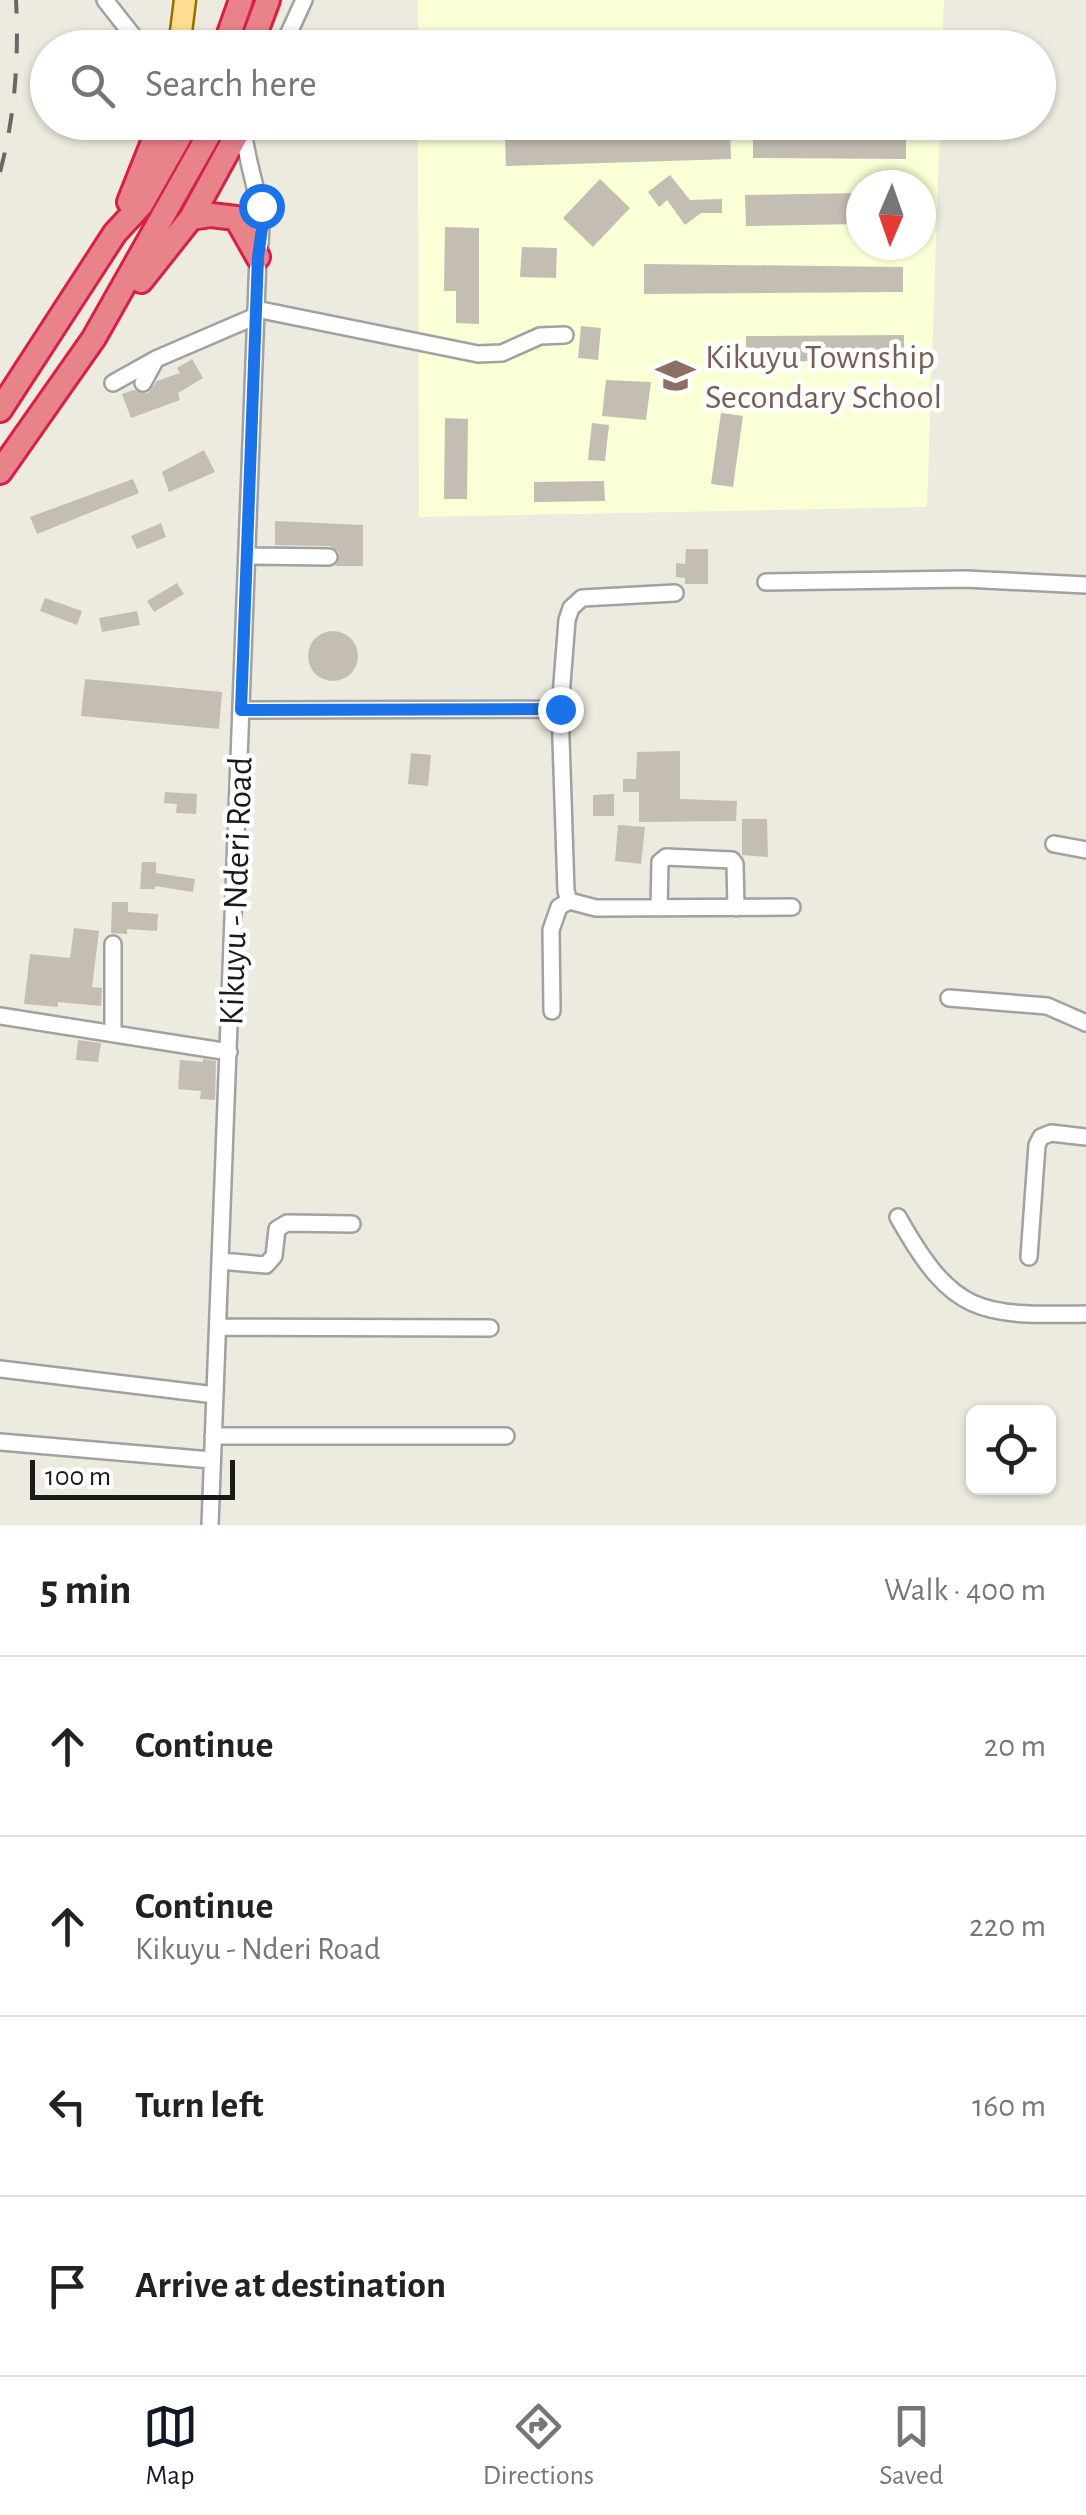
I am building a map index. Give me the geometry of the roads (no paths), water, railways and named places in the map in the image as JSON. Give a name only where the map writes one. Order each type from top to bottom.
[{"type":"highway","points":[[230,30],[241,0]]},
{"type":"highway","points":[[257,30],[268,0]]},
{"type":"highway","points":[[115,233],[154,140]]},
{"type":"highway","points":[[0,410],[115,233],[141,205],[178,140]]},
{"type":"highway","points":[[94,338],[206,140]]},
{"type":"highway","points":[[0,472],[94,338],[191,218],[234,140]]},
{"type":"highway","points":[[191,218],[236,218],[258,257]]},
{"type":"main road","points":[[182,30],[186,0]]},
{"type":"street","points":[[105,0],[129,30]]},
{"type":"street","points":[[290,30],[304,0]]},
{"type":"street","name":"Kikuyu - Nderi Road","points":[[210,1525],[258,257],[263,221],[245,140]]},
{"type":"street","points":[[112,383],[256,312],[478,354],[502,353],[540,336],[565,335]]},
{"type":"street","points":[[143,383],[156,358]]},
{"type":"street","points":[[247,556],[329,557]]},
{"type":"street","points":[[766,582],[965,578],[1086,585]]},
{"type":"street","points":[[569,901],[560,709],[567,620],[576,602],[592,596],[675,593]]},
{"type":"street","points":[[241,710],[560,709]]},
{"type":"street","points":[[1054,844],[1086,850]]},
{"type":"street","points":[[659,908],[660,862],[666,858],[732,860],[736,864],[736,908]]},
{"type":"street","points":[[552,1011],[552,930],[559,907],[569,901],[596,908],[792,907]]},
{"type":"street","points":[[113,1034],[114,944]]},
{"type":"street","points":[[949,998],[1046,1006],[1086,1023]]},
{"type":"street","points":[[0,1016],[229,1052]]},
{"type":"street","points":[[1030,1256],[1040,1136],[1051,1133],[1086,1137]]},
{"type":"street","points":[[898,1217],[933,1270],[964,1301],[984,1309],[1030,1315],[1086,1314]]},
{"type":"street","points":[[220,1261],[266,1265],[274,1256],[278,1229],[286,1223],[352,1224]]},
{"type":"street","points":[[218,1327],[490,1328]]},
{"type":"street","points":[[0,1368],[215,1395]]},
{"type":"street","points":[[213,1436],[506,1436]]},
{"type":"street","points":[[0,1442],[212,1460]]},
{"type":"railway","points":[[0,172],[15,87],[16,0]]},
{"type":"place","name":"Kikuyu Township Secondary School","points":[[675,376]]}]
